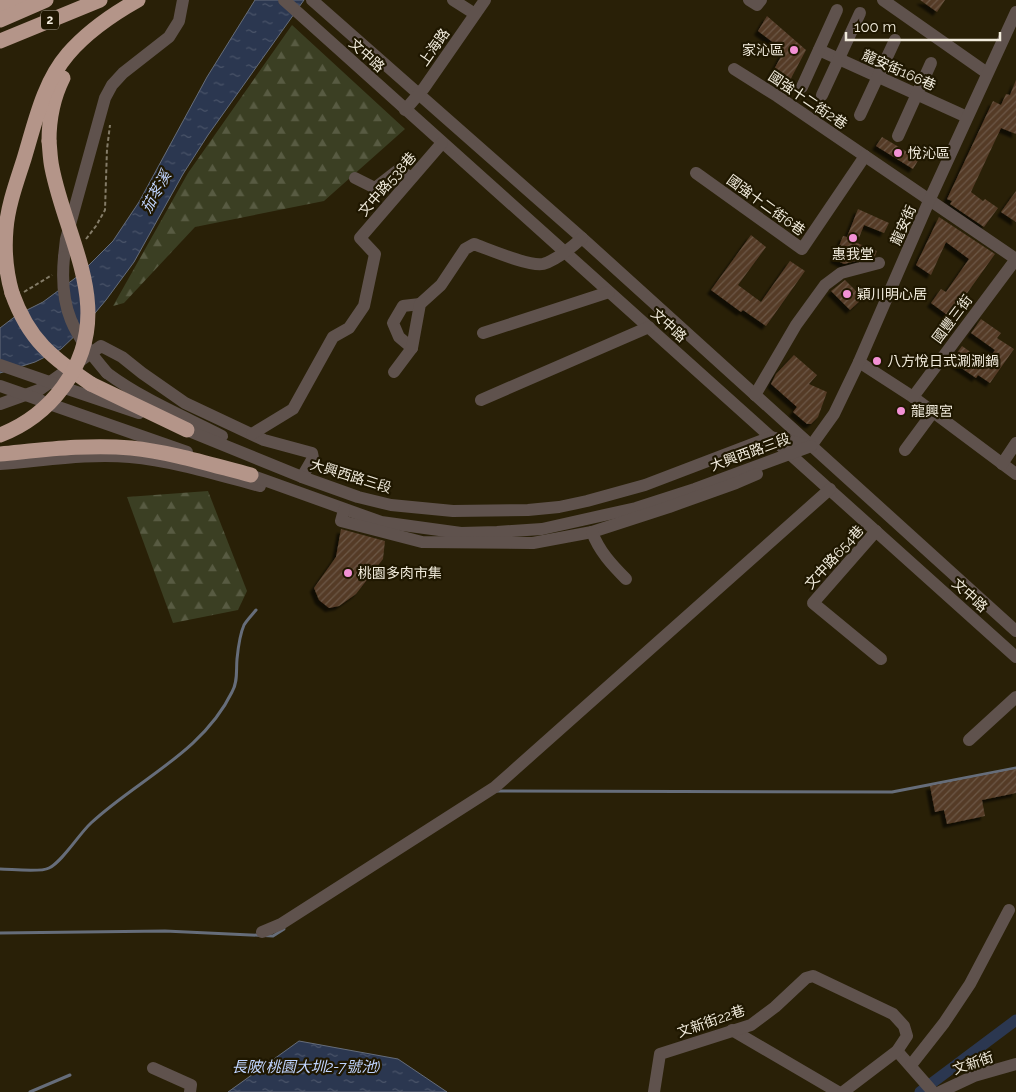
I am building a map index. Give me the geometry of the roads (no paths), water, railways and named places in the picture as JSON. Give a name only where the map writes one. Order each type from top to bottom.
[{"type":"highway","points":[[0,8],[22,0]]},
{"type":"highway","name":"2","points":[[0,20],[46,0]]},
{"type":"highway","name":"2","points":[[0,41],[100,0]]},
{"type":"highway","points":[[138,0],[101,25],[68,54],[58,68],[45,94],[18,180],[6,226],[6,265],[18,293],[23,321],[46,351],[92,384],[187,430]]},
{"type":"highway","points":[[0,435],[16,429],[32,419],[56,396],[70,377],[78,360],[86,329],[86,287],[78,250],[58,193],[52,167],[49,126],[51,113],[61,83],[79,50],[101,25]]},
{"type":"highway","points":[[0,454],[76,446],[132,448],[251,475]]},
{"type":"street","points":[[183,0],[179,21],[169,37],[123,73],[112,84],[105,98],[66,239],[62,277],[69,315],[89,352],[107,373],[123,385],[302,477],[324,502]]},
{"type":"street","name":"文中路","points":[[284,0],[1016,656]]},
{"type":"street","name":"文中路","points":[[313,0],[582,238],[1016,631]]},
{"type":"street","points":[[453,0],[475,14]]},
{"type":"street","name":"上海路","points":[[405,110],[485,0]]},
{"type":"street","points":[[749,0],[757,5],[761,0]]},
{"type":"street","points":[[883,0],[987,73]]},
{"type":"street","points":[[802,87],[837,10]]},
{"type":"street","name":"龍安街","points":[[811,446],[834,414],[859,362],[929,201],[1016,12]]},
{"type":"street","points":[[822,95],[860,13]]},
{"type":"street","points":[[860,115],[895,40]]},
{"type":"street","name":"龍安街166巷","points":[[819,50],[967,118]]},
{"type":"street","points":[[898,136],[931,63]]},
{"type":"street","name":"國強十二街2巷","points":[[734,69],[778,96],[1016,259]]},
{"type":"street","name":"文中路538巷","points":[[252,434],[293,409],[333,337],[349,328],[364,306],[375,254],[360,238],[442,143]]},
{"type":"street","name":"國強十二街6巷","points":[[696,173],[802,249],[865,156]]},
{"type":"street","points":[[355,178],[375,188],[397,171],[412,178]]},
{"type":"street","points":[[412,348],[399,337],[393,323],[403,306],[420,304],[441,285],[465,249],[474,244],[521,261],[542,264],[565,253],[582,238]]},
{"type":"street","name":"國豐三街","points":[[912,397],[1016,259]]},
{"type":"street","points":[[755,395],[796,325],[824,284],[841,273],[879,263]]},
{"type":"street","points":[[483,333],[609,292]]},
{"type":"street","points":[[394,372],[412,348],[420,304]]},
{"type":"street","points":[[481,400],[648,327]]},
{"type":"street","points":[[0,404],[39,390],[102,346],[122,357],[185,403],[264,440],[312,453],[313,458],[302,477]]},
{"type":"street","points":[[859,362],[912,397],[1016,474]]},
{"type":"street","name":"大興西路三段","points":[[0,365],[187,430],[302,477],[358,497],[391,505],[453,511],[528,510],[559,507],[645,485],[771,437],[811,446]]},
{"type":"street","name":"大興西路三段","points":[[0,386],[381,522],[461,533],[542,529],[636,508],[695,489],[811,446]]},
{"type":"street","points":[[904,450],[933,412]]},
{"type":"street","points":[[1002,464],[1016,443]]},
{"type":"street","points":[[0,464],[77,457],[130,457],[163,462],[324,502]]},
{"type":"street","points":[[344,510],[341,521],[422,542],[533,544],[592,532],[669,508],[766,470],[771,460]]},
{"type":"street","points":[[262,932],[281,924],[495,787],[830,489]]},
{"type":"street","name":"文中路654巷","points":[[876,531],[813,603],[881,659]]},
{"type":"street","points":[[592,532],[596,544],[611,564],[626,579]]},
{"type":"street","points":[[1005,646],[1016,631]]},
{"type":"street","points":[[969,740],[1016,697]]},
{"type":"street","points":[[911,1064],[944,1023],[970,984],[1009,910]]},
{"type":"street","name":"文新街22巷","points":[[654,1092],[660,1054],[751,1025],[776,1007],[806,978],[813,976],[893,1014],[904,1026],[906,1036],[897,1051]]},
{"type":"street","points":[[732,1030],[838,1092]]},
{"type":"street","points":[[842,1092],[897,1051],[911,1064],[930,1088]]},
{"type":"street","name":"文新街","points":[[940,1092],[974,1076],[1016,1064]]},
{"type":"street","points":[[153,1068],[191,1085],[190,1092]]},
{"type":"water","name":"茄苳溪","points":[[255,0],[304,0],[208,135],[183,174],[134,262],[106,300],[80,331],[61,349],[35,362],[0,373],[0,328],[17,315],[43,302],[78,276],[113,241],[139,202],[207,77]]},
{"type":"water","name":"長陂(桃園大圳2-7號池)","points":[[299,1041],[398,1059],[447,1092],[228,1092]]},
{"type":"waterway","points":[[0,869],[39,870],[54,865],[91,823],[109,807],[168,764],[204,732],[220,713],[234,688],[241,633],[244,625],[256,610]]},
{"type":"waterway","points":[[497,791],[892,792],[1016,768]]},
{"type":"waterway","points":[[0,933],[165,931],[273,936],[284,929]]},
{"type":"waterway","points":[[920,1092],[1016,1020]]},
{"type":"waterway","points":[[30,1092],[70,1075]]},
{"type":"place","name":"家沁區","points":[[794,50]]},
{"type":"place","name":"悅沁區","points":[[898,153]]},
{"type":"place","name":"惠我堂","points":[[853,238]]},
{"type":"place","name":"穎川明心居","points":[[847,294]]},
{"type":"place","name":"八方悅日式涮涮鍋","points":[[877,361]]},
{"type":"place","name":"龍興宮","points":[[901,411]]},
{"type":"place","name":"桃園多肉市集","points":[[348,573]]}]
